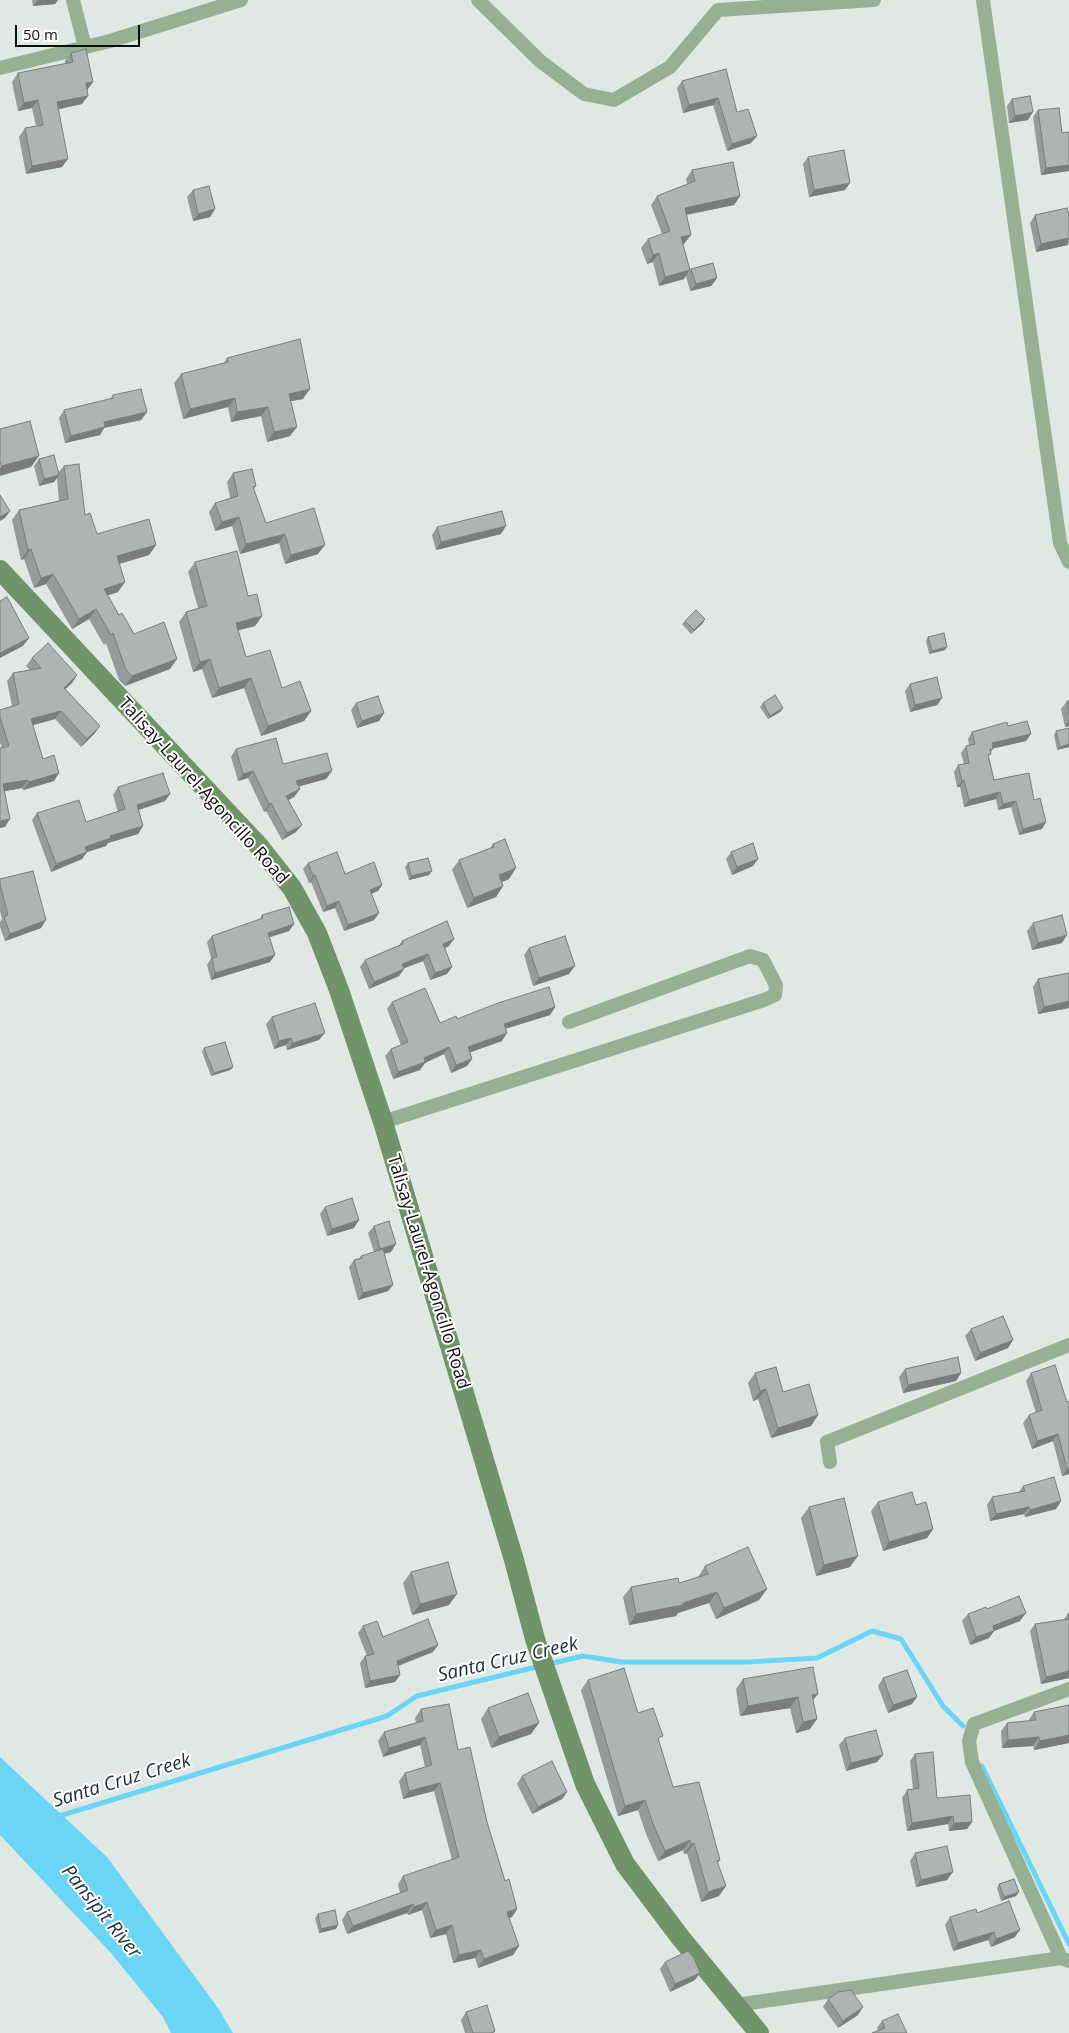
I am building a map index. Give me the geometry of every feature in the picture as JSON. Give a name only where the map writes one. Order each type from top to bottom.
[{"type":"main road","name":"Talisay-Laurel-Agoncillo Road","points":[[0,570],[258,845],[292,888],[317,933],[339,990],[383,1122],[514,1560],[535,1639],[585,1784],[625,1864],[680,1937],[759,2033]]},
{"type":"street","points":[[73,0],[85,47]]},
{"type":"street","points":[[0,68],[110,41],[241,0]]},
{"type":"street","points":[[478,0],[540,61],[584,94],[614,100],[670,67],[718,10],[874,0]]},
{"type":"street","points":[[983,0],[1060,543],[1069,562]]},
{"type":"street","points":[[383,1122],[764,1000],[775,995],[776,985],[763,960],[750,956],[568,1022]]},
{"type":"street","points":[[830,1462],[828,1442],[1069,1345]]},
{"type":"street","points":[[736,2005],[1065,1959],[972,1762],[969,1741],[974,1724],[1069,1689]]},
{"type":"water","name":"Pansipit River","points":[[0,1757],[107,1857],[218,2008],[233,2033],[171,2033],[163,2017],[110,1952],[0,1835]]},
{"type":"building","points":[[86,49],[93,82],[86,83],[88,96],[57,102],[68,159],[32,166],[25,128],[43,125],[38,100],[24,103],[18,73],[73,62],[71,53]]},
{"type":"building","points":[[726,69],[737,112],[748,109],[757,136],[732,144],[718,98],[689,105],[682,81]]},
{"type":"building","points":[[1030,96],[1033,112],[1015,116],[1012,99]]},
{"type":"building","points":[[1059,108],[1062,133],[1069,132],[1069,165],[1046,168],[1038,110]]},
{"type":"building","points":[[844,150],[850,183],[814,190],[808,157]]},
{"type":"building","points":[[733,162],[740,196],[685,208],[691,235],[681,237],[690,270],[665,277],[659,253],[653,255],[648,239],[670,231],[657,196],[695,181],[692,170]]},
{"type":"building","points":[[209,186],[215,209],[198,214],[193,190]]},
{"type":"building","points":[[1067,208],[1069,215],[1069,238],[1041,244],[1035,215]]},
{"type":"building","points":[[713,263],[717,278],[696,284],[691,269]]},
{"type":"building","points":[[300,339],[310,389],[289,394],[297,427],[274,432],[268,407],[237,412],[235,398],[190,409],[181,374],[228,362],[227,358]]},
{"type":"building","points":[[141,389],[147,412],[104,422],[105,427],[71,436],[64,410],[113,398],[113,395]]},
{"type":"building","points":[[30,421],[39,456],[1,466],[0,429]]},
{"type":"building","points":[[54,455],[59,475],[44,479],[39,459]]},
{"type":"building","points":[[79,464],[85,515],[90,513],[97,534],[149,519],[156,545],[117,556],[125,582],[104,589],[119,615],[122,613],[134,634],[164,622],[177,659],[132,676],[126,670],[113,633],[111,635],[96,609],[79,619],[53,574],[41,578],[31,549],[28,550],[19,510],[68,499],[64,466]]},
{"type":"building","points":[[252,469],[256,486],[253,487],[266,523],[314,508],[325,545],[291,555],[285,534],[246,544],[239,517],[222,522],[215,503],[238,496],[233,473]]},
{"type":"building","points":[[0,495],[10,511],[0,517]]},
{"type":"building","points":[[502,511],[506,526],[441,542],[437,527]]},
{"type":"building","points":[[237,551],[248,596],[257,594],[262,616],[236,623],[246,657],[270,650],[282,688],[300,681],[311,711],[268,726],[251,678],[219,688],[210,659],[200,662],[186,612],[207,606],[195,562]]},
{"type":"building","points":[[7,597],[29,638],[0,653],[0,601]]},
{"type":"building","points":[[696,610],[705,619],[694,630],[685,621]]},
{"type":"building","points":[[944,633],[947,647],[932,651],[928,637]]},
{"type":"building","points":[[48,643],[77,675],[64,688],[100,726],[87,739],[61,711],[31,719],[43,759],[54,755],[59,773],[29,782],[28,780],[3,784],[10,819],[0,821],[0,748],[9,746],[0,717],[0,710],[19,704],[13,673],[41,668],[32,658]]},
{"type":"building","points":[[937,677],[942,698],[915,705],[910,684]]},
{"type":"building","points":[[775,695],[783,708],[770,716],[763,703]]},
{"type":"building","points":[[378,696],[384,713],[362,721],[356,703]]},
{"type":"building","points":[[1027,721],[1031,734],[992,743],[993,749],[990,749],[991,754],[988,755],[994,780],[1029,773],[1034,800],[1040,798],[1046,822],[1023,829],[1016,801],[1003,804],[1000,792],[969,800],[958,765],[969,763],[966,746],[975,744],[972,732],[1007,722],[1008,726]]},
{"type":"building","points":[[1069,728],[1069,744],[1060,747],[1056,731]]},
{"type":"building","points":[[276,738],[283,764],[327,753],[332,771],[296,781],[300,789],[286,796],[302,825],[287,833],[271,803],[269,804],[253,771],[243,774],[236,749]]},
{"type":"building","points":[[163,773],[170,794],[137,805],[143,826],[110,836],[111,838],[85,847],[87,852],[56,864],[37,813],[79,800],[86,822],[125,809],[118,787]]},
{"type":"building","points":[[505,839],[516,868],[499,875],[503,886],[474,898],[459,860],[494,847],[493,844]]},
{"type":"building","points":[[753,843],[758,859],[737,867],[731,852]]},
{"type":"building","points":[[337,852],[345,874],[374,862],[382,885],[370,890],[379,913],[348,925],[339,901],[327,906],[315,875],[313,876],[308,863]]},
{"type":"building","points":[[428,858],[432,871],[411,876],[408,863]]},
{"type":"building","points":[[33,871],[46,920],[10,934],[4,917],[8,915],[0,879]]},
{"type":"building","points":[[289,907],[294,924],[268,933],[275,955],[215,973],[212,958],[217,957],[212,936],[263,918],[262,915]]},
{"type":"building","points":[[1062,915],[1067,935],[1038,943],[1033,923]]},
{"type":"building","points":[[447,921],[454,939],[443,944],[452,967],[435,973],[428,954],[402,964],[404,969],[374,982],[365,960],[403,944],[402,941]]},
{"type":"building","points":[[565,936],[575,966],[539,978],[529,948]]},
{"type":"building","points":[[1069,973],[1069,1001],[1044,1007],[1038,979]]},
{"type":"building","points":[[549,987],[555,1007],[504,1024],[507,1033],[468,1047],[472,1059],[456,1065],[449,1047],[424,1058],[425,1062],[398,1072],[391,1049],[408,1042],[392,1002],[425,988],[440,1023],[456,1016],[457,1019],[498,1003]]},
{"type":"building","points":[[315,1003],[325,1033],[293,1043],[291,1038],[279,1041],[272,1017]]},
{"type":"building","points":[[225,1042],[233,1067],[214,1073],[204,1048]]},
{"type":"building","points":[[352,1198],[359,1220],[332,1229],[325,1207]]},
{"type":"building","points":[[389,1221],[396,1244],[380,1249],[374,1226]]},
{"type":"building","points":[[383,1249],[393,1285],[363,1293],[354,1260]]},
{"type":"building","points":[[1003,1316],[1013,1340],[980,1353],[971,1329]]},
{"type":"building","points":[[958,1357],[961,1373],[908,1385],[905,1369]]},
{"type":"building","points":[[1055,1365],[1067,1402],[1069,1401],[1069,1468],[1067,1469],[1058,1434],[1037,1441],[1029,1415],[1042,1410],[1031,1373]]},
{"type":"building","points":[[776,1367],[783,1392],[809,1384],[818,1415],[778,1428],[766,1389],[760,1391],[755,1373]]},
{"type":"building","points":[[1054,1477],[1061,1501],[1030,1510],[1029,1507],[996,1514],[992,1497],[1025,1491],[1023,1486]]},
{"type":"building","points":[[912,1492],[916,1505],[926,1502],[933,1529],[889,1542],[878,1502]]},
{"type":"building","points":[[844,1498],[858,1556],[824,1565],[809,1507]]},
{"type":"building","points":[[748,1547],[767,1589],[724,1608],[717,1592],[683,1603],[683,1605],[636,1614],[631,1587],[678,1578],[679,1583],[708,1574],[705,1566]]},
{"type":"building","points":[[448,1562],[457,1594],[420,1604],[411,1572]]},
{"type":"building","points":[[1019,1596],[1026,1613],[993,1626],[994,1631],[976,1637],[968,1614],[986,1607],[987,1609]]},
{"type":"building","points":[[428,1619],[438,1645],[397,1661],[400,1675],[370,1681],[365,1656],[374,1654],[363,1626],[377,1621],[383,1637]]},
{"type":"building","points":[[1069,1619],[1069,1671],[1046,1677],[1035,1624]]},
{"type":"building","points":[[813,1667],[818,1694],[812,1695],[817,1719],[803,1722],[798,1697],[748,1706],[743,1679]]},
{"type":"building","points":[[624,1668],[638,1713],[653,1708],[663,1736],[658,1738],[673,1787],[699,1782],[720,1860],[717,1861],[726,1886],[708,1892],[694,1843],[691,1844],[690,1840],[665,1851],[645,1800],[625,1806],[588,1680]]},
{"type":"building","points":[[907,1670],[917,1697],[893,1705],[883,1678]]},
{"type":"building","points":[[528,1693],[539,1723],[499,1737],[488,1708]]},
{"type":"building","points":[[449,1704],[458,1750],[470,1747],[487,1822],[505,1881],[509,1879],[517,1909],[507,1912],[519,1946],[484,1959],[481,1950],[459,1955],[452,1925],[436,1930],[427,1902],[414,1907],[413,1904],[353,1926],[347,1912],[408,1890],[403,1876],[459,1857],[440,1783],[409,1791],[405,1773],[432,1765],[425,1737],[389,1748],[384,1732],[423,1721],[421,1709]]},
{"type":"building","points":[[1069,1705],[1069,1735],[1040,1741],[1039,1737],[1008,1740],[1007,1723],[1036,1720],[1034,1712]]},
{"type":"building","points":[[876,1730],[883,1755],[851,1763],[845,1738]]},
{"type":"building","points":[[933,1752],[937,1798],[970,1795],[972,1822],[954,1823],[953,1816],[912,1823],[907,1790],[919,1788],[915,1754]]},
{"type":"building","points":[[552,1761],[567,1792],[538,1807],[522,1776]]},
{"type":"building","points":[[947,1846],[953,1872],[921,1880],[915,1853]]},
{"type":"building","points":[[1014,1879],[1019,1892],[1004,1897],[999,1884]]},
{"type":"building","points":[[1009,1901],[1020,1930],[996,1939],[994,1932],[958,1943],[950,1917],[976,1909],[977,1913]]},
{"type":"building","points":[[335,1910],[338,1925],[321,1929],[318,1914]]},
{"type":"building","points":[[688,1951],[694,1958],[700,1973],[675,1984],[665,1962]]},
{"type":"building","points":[[851,1990],[863,2007],[843,2021],[828,1999],[838,1992]]},
{"type":"building","points":[[487,2005],[495,2031],[491,2033],[473,2033],[466,2012]]},
{"type":"building","points":[[898,2014],[907,2033],[872,2033],[885,2028],[882,2021]]},
{"type":"waterway","name":"Santa Cruz Creek","points":[[549,1664],[583,1656],[621,1662],[748,1662],[817,1658],[872,1631],[901,1639],[943,1706],[963,1726]]},
{"type":"waterway","name":"Santa Cruz Creek","points":[[56,1817],[387,1716],[417,1696],[540,1666]]},
{"type":"waterway","name":"Santa Cruz Creek","points":[[982,1766],[1069,1944]]}]
